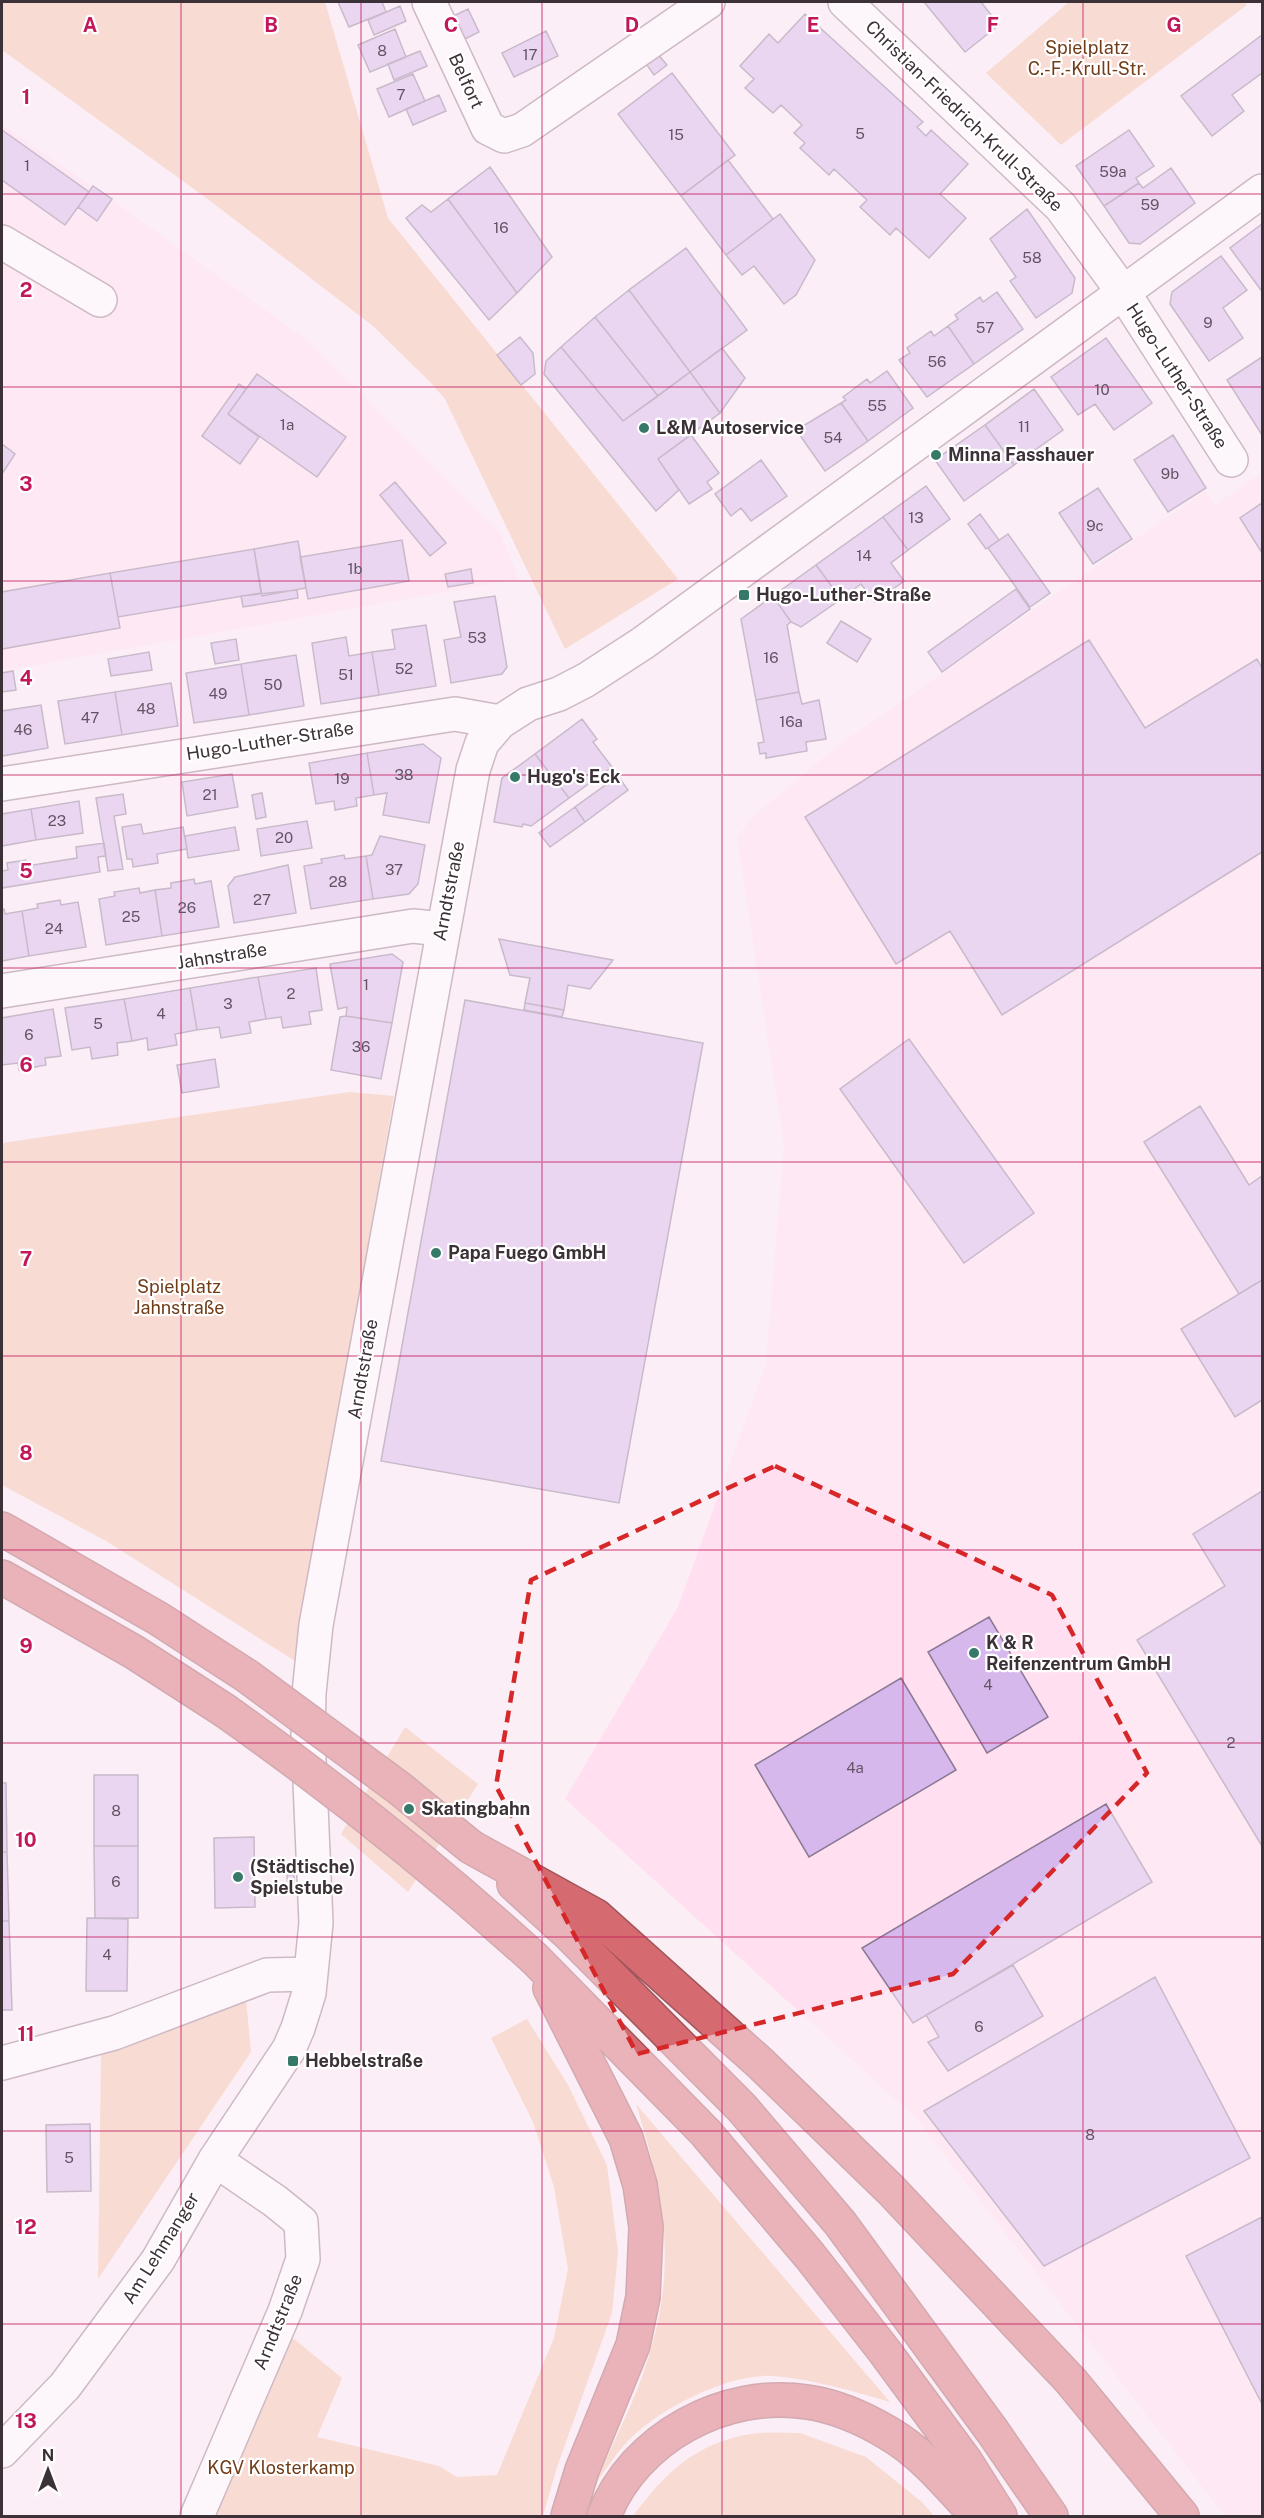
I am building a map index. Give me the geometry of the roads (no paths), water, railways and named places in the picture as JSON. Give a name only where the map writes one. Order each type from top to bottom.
[{"type":"highway","points":[[2,1529],[159,1619],[247,1676],[389,1780],[471,1847],[583,1925],[760,2063],[891,2190],[1071,2381],[1182,2517]]},
{"type":"highway","points":[[2,1577],[134,1652],[224,1710],[380,1825],[535,1959],[705,2132],[810,2256],[885,2352],[966,2462],[1000,2517]]},
{"type":"highway","points":[[583,1925],[840,2223],[993,2432],[1051,2517]]},
{"type":"highway","points":[[535,1959],[627,2138],[640,2185],[646,2228],[643,2297],[633,2345],[582,2470],[568,2517]]},
{"type":"highway","points":[[604,2517],[624,2479],[643,2456],[663,2438],[713,2412],[742,2403],[773,2400],[807,2402],[838,2410],[890,2434],[921,2456],[977,2517]]},
{"type":"street","name":"Belfort","points":[[429,2],[488,128],[504,136],[522,130],[708,2]]},
{"type":"street","name":"Christian-Friedrich-Krull-Straße","points":[[845,2],[1043,188],[1060,207],[1123,292]]},
{"type":"street","name":"Hugo-Luther-Straße","points":[[2,784],[455,714],[500,722],[528,704],[559,694],[610,666],[1263,190]]},
{"type":"street","points":[[2,242],[100,300]]},
{"type":"street","name":"Hugo-Luther-Straße","points":[[1123,292],[1231,460]]},
{"type":"street","name":"Arndtstraße","points":[[298,2028],[311,1974],[316,1923],[309,1693],[316,1625],[473,770],[482,743],[500,722]]},
{"type":"street","name":"Jahnstraße","points":[[2,991],[413,926],[442,929]]},
{"type":"street","points":[[2,2063],[114,2033],[267,1975],[311,1974]]},
{"type":"street","name":"Am Lehmanger","points":[[2,2451],[65,2386],[158,2260],[215,2160],[289,2049],[298,2028]]},
{"type":"street","name":"Arndtstraße","points":[[198,2517],[285,2311],[303,2259],[301,2222],[275,2201],[215,2160]]},
{"type":"place","name":"L&M Autoservice","points":[[644,428]]},
{"type":"place","name":"Minna Fasshauer","points":[[936,455]]},
{"type":"place","name":"Hugo-Luther-Straße","points":[[744,595]]},
{"type":"place","name":"Hugo's Eck","points":[[515,777]]},
{"type":"place","name":"Papa Fuego GmbH","points":[[436,1253]]},
{"type":"place","name":"K & R Reifenzentrum GmbH","points":[[974,1653]]},
{"type":"place","name":"Skatingbahn","points":[[409,1809]]},
{"type":"place","name":"(Städtische) Spielstube","points":[[238,1877]]},
{"type":"place","name":"Hebbelstraße","points":[[293,2061]]},
{"type":"park label","name":"Spielplatz C.-F.-Krull-Str.","points":[[1087,58]]},
{"type":"park label","name":"Spielplatz Jahnstraße","points":[[179,1297]]},
{"type":"park label","name":"KGV Klosterkamp","points":[[281,2468]]}]
